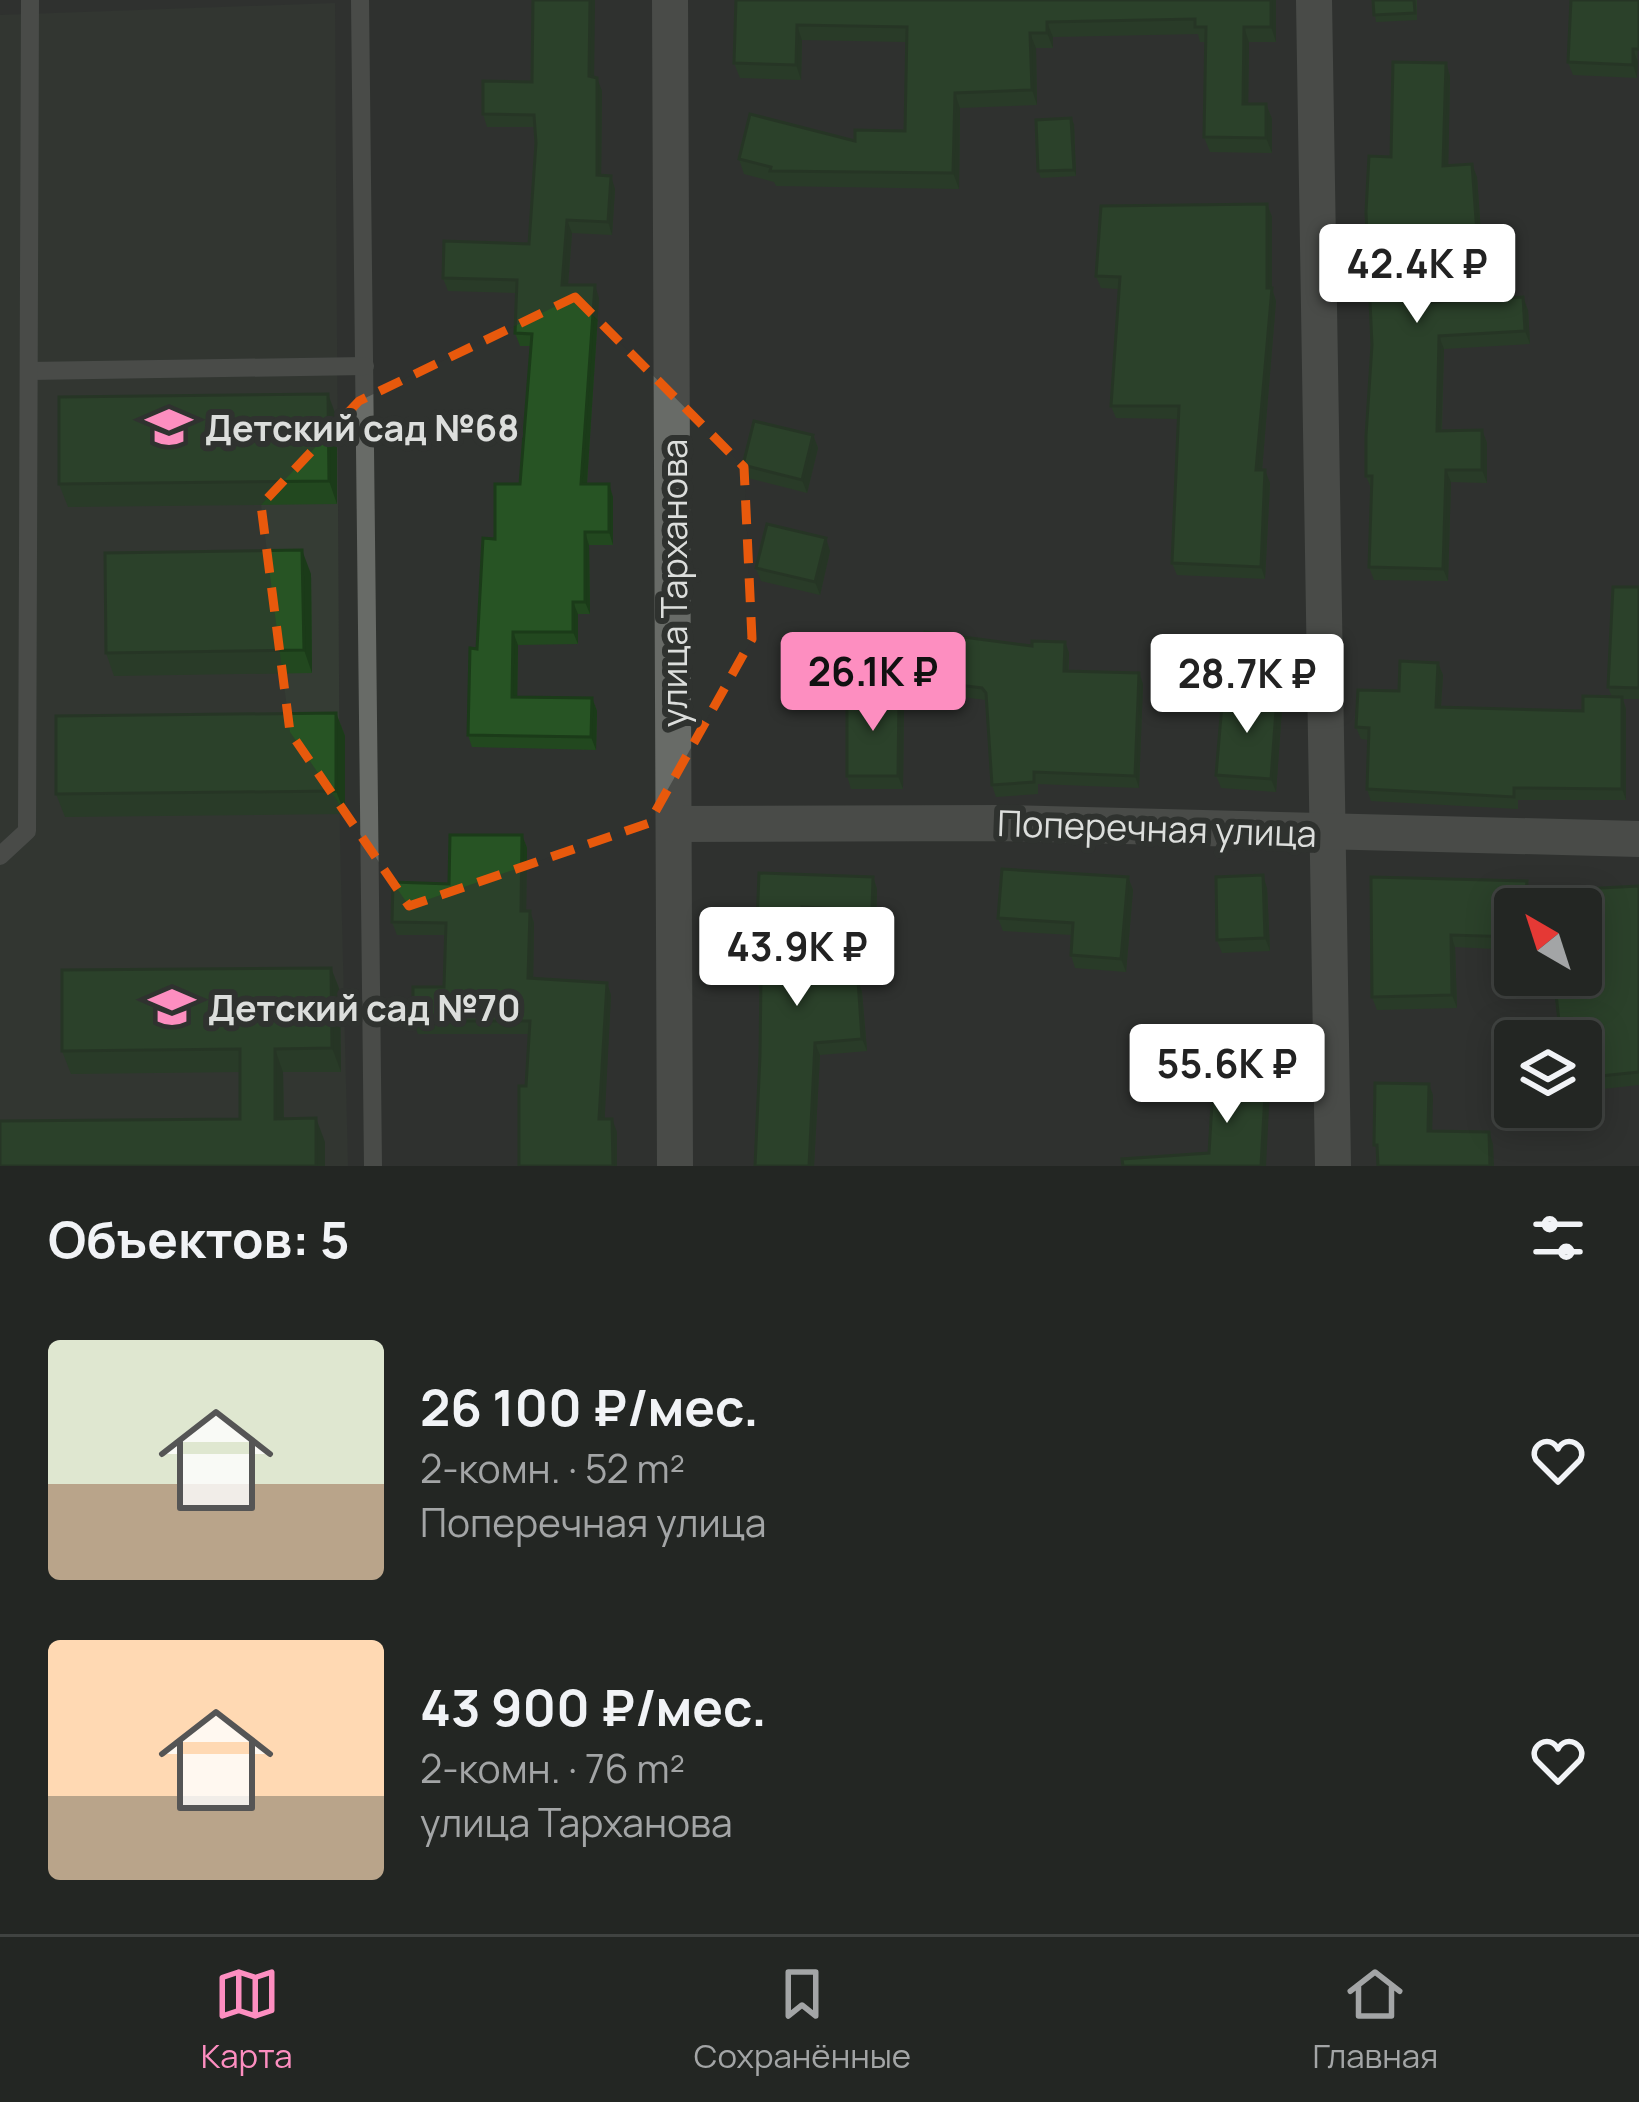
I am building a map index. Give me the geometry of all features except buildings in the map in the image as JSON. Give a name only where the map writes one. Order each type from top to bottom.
[{"type":"street","name":"улица Тарханова","points":[[670,0],[675,1166]]},
{"type":"street","points":[[1314,0],[1334,1166]]},
{"type":"street","name":"Поперечная улица","points":[[674,824],[1002,824],[1639,839]]},
{"type":"lane","points":[[0,856],[27,831],[30,0]]},
{"type":"lane","points":[[360,0],[373,1166]]},
{"type":"lane","points":[[28,371],[365,366]]},
{"type":"highlighted area","points":[[575,297],[744,467],[752,639],[649,823],[409,906],[290,732],[261,505],[359,401]]},
{"type":"shaded area","name":"Детский сад №68","points":[[335,3],[340,840],[348,1166],[0,1166],[0,15]]},
{"type":"place","name":"Детский сад №68","points":[[169,427]]},
{"type":"place","name":"Детский сад №70","points":[[172,1007]]}]
